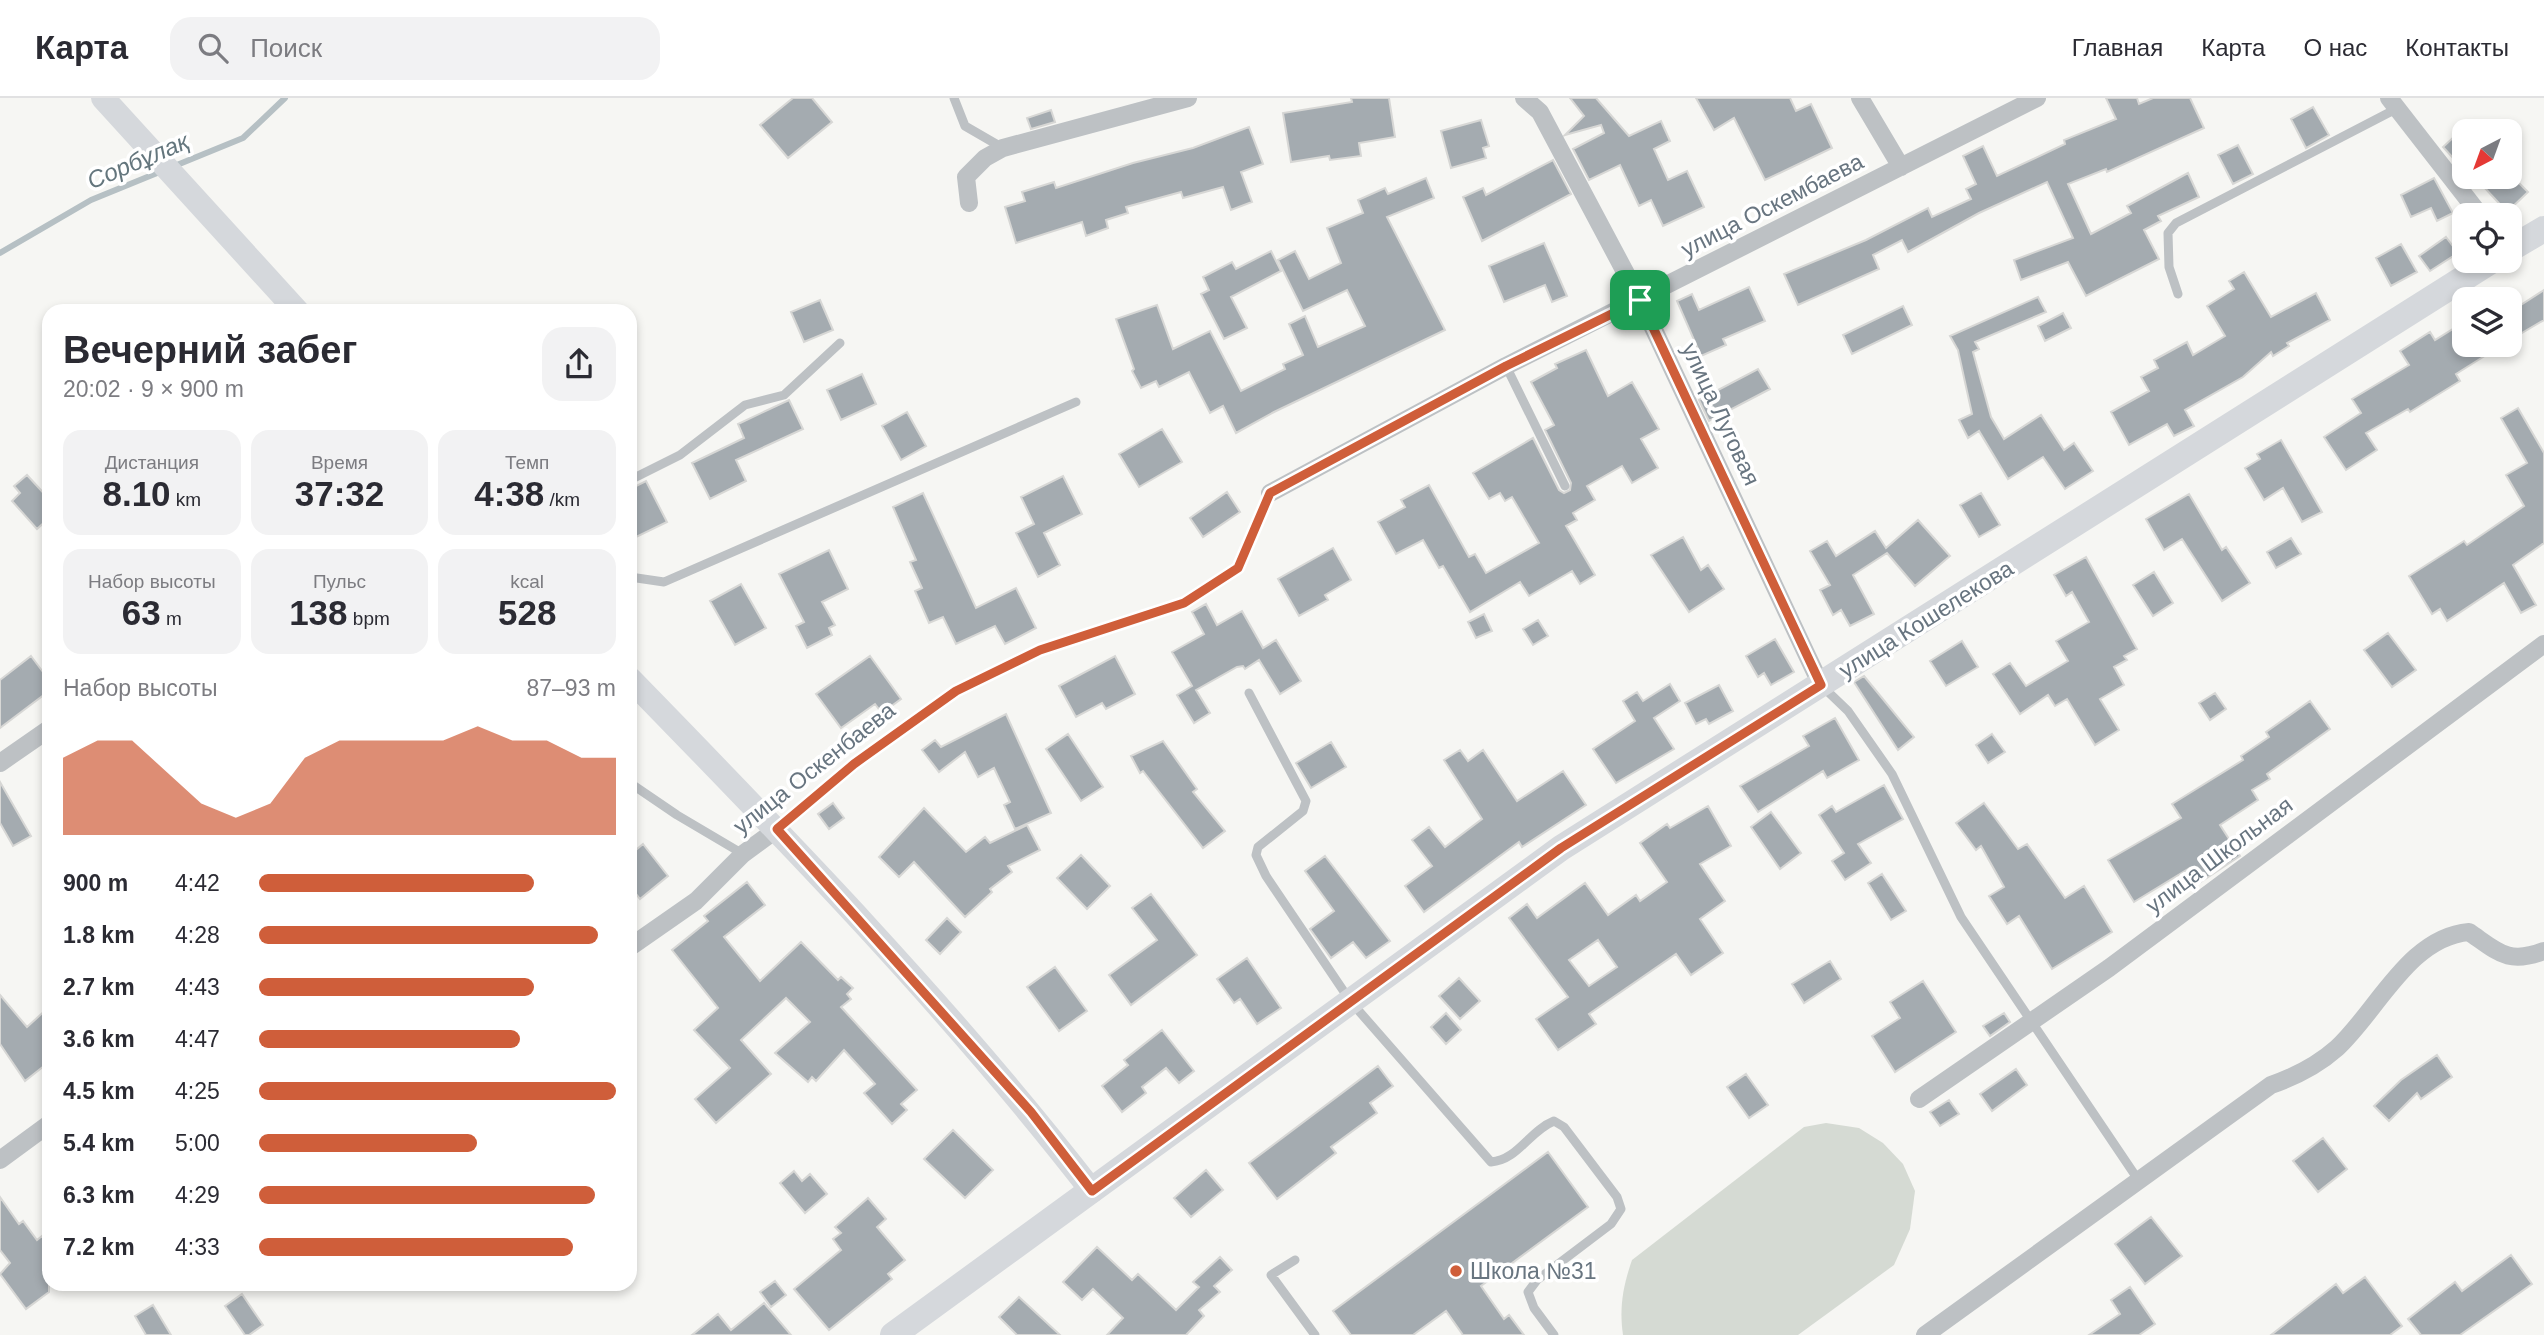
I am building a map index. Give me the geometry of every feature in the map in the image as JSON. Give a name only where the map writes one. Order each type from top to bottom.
[{"type":"main road","points":[[103,98],[291,304]]},
{"type":"main road","points":[[2522,242],[2544,229]]},
{"type":"main road","name":"улица Кошелекова","points":[[893,1335],[1561,848],[2472,273]]},
{"type":"main road","points":[[637,686],[777,829],[1031,1112],[1092,1191]]},
{"type":"street","points":[[969,203],[966,177],[985,158],[1003,148],[1188,98]]},
{"type":"street","name":"улица Луговая","points":[[1524,98],[1539,112],[1640,300],[1821,685]]},
{"type":"street","points":[[1860,98],[1902,166]]},
{"type":"street","name":"улица Оскембаева","points":[[1270,493],[1506,366],[2036,98]]},
{"type":"street","points":[[2393,103],[2471,203]]},
{"type":"street","name":"улица Школьная","points":[[1919,1099],[2109,968],[2544,644]]},
{"type":"street","points":[[0,763],[42,734]]},
{"type":"street","name":"улица Оскенбаева","points":[[637,942],[696,901],[743,854],[777,829]]},
{"type":"street","points":[[1925,1335],[2271,1085],[2294,1077],[2337,1048],[2423,951],[2452,933],[2469,932],[2505,957],[2524,959],[2544,951]]},
{"type":"street","points":[[0,1160],[42,1129]]},
{"type":"lane","points":[[954,98],[965,126],[1003,148]]},
{"type":"lane","points":[[2178,294],[2169,267],[2168,233],[2176,223],[2393,103]]},
{"type":"lane","points":[[637,476],[680,455],[745,405],[784,396],[840,343]]},
{"type":"lane","points":[[1506,366],[1564,486]]},
{"type":"lane","points":[[637,578],[664,582],[1076,402]]},
{"type":"lane","name":"улица Оскенбаева","points":[[777,829],[854,764],[956,691],[1040,650],[1184,603],[1238,568],[1270,493]]},
{"type":"lane","points":[[1821,685],[1848,711],[1892,774],[1961,917],[2138,1181]]},
{"type":"lane","points":[[1249,693],[1306,801],[1303,811],[1258,847],[1256,855],[1266,876],[1351,1002],[1491,1162],[1505,1161],[1544,1125],[1554,1121],[1564,1127],[1617,1196],[1621,1209],[1611,1224],[1537,1280],[1528,1292],[1534,1308],[1554,1335]]},
{"type":"lane","points":[[637,788],[743,854]]},
{"type":"lane","points":[[1295,1260],[1271,1275],[1315,1335]]},
{"type":"shaded area","points":[[1826,1123],[1859,1128],[1883,1143],[1903,1164],[1915,1191],[1910,1229],[1894,1265],[1798,1335],[1623,1335],[1623,1297],[1632,1260],[1804,1127]]},
{"type":"building","points":[[793,98],[812,98],[832,122],[788,158],[760,125]]},
{"type":"building","points":[[1351,98],[1389,98],[1395,137],[1359,143],[1361,156],[1330,160],[1329,156],[1291,162],[1283,113],[1352,102]]},
{"type":"building","points":[[1570,98],[1596,98],[1629,136],[1661,121],[1670,141],[1654,149],[1668,180],[1687,171],[1704,207],[1663,226],[1651,200],[1639,206],[1620,165],[1589,180],[1573,149],[1604,133],[1601,125],[1565,135],[1584,116]]},
{"type":"building","points":[[1696,98],[1790,98],[1796,111],[1811,104],[1832,148],[1765,180],[1734,118],[1714,130]]},
{"type":"building","points":[[2106,98],[2137,98],[2139,104],[2153,98],[2190,98],[2204,128],[2107,172],[2106,169],[2068,184],[2091,234],[2131,213],[2127,206],[2188,173],[2199,197],[2158,216],[2161,221],[2144,230],[2159,259],[2086,296],[2068,262],[2021,280],[2014,260],[2073,238],[2047,182],[1979,213],[1908,252],[1902,240],[1873,255],[1879,269],[1798,305],[1784,274],[1866,240],[1928,208],[1932,217],[1971,199],[1966,189],[1976,184],[1963,156],[1983,146],[1997,176],[2065,144],[2064,140],[2116,119]]},
{"type":"building","points":[[2313,107],[2329,135],[2306,148],[2291,119]]},
{"type":"building","points":[[1051,110],[1055,122],[1031,129],[1027,118]]},
{"type":"building","points":[[1481,120],[1489,146],[1483,148],[1486,158],[1451,168],[1441,131]]},
{"type":"building","points":[[1249,127],[1263,164],[1241,172],[1252,202],[1231,210],[1223,187],[1183,198],[1181,192],[1126,207],[1128,213],[1106,220],[1108,228],[1086,236],[1082,222],[1016,243],[1005,207],[1025,201],[1022,192],[1054,182],[1056,188],[1133,163],[1193,148]]},
{"type":"building","points":[[2452,139],[2452,157],[2443,147]]},
{"type":"building","points":[[2238,145],[2253,174],[2233,184],[2218,155]]},
{"type":"building","points":[[1553,160],[1571,194],[1482,241],[1463,197],[1483,188],[1486,195]]},
{"type":"building","points":[[1426,178],[1434,198],[1387,217],[1445,330],[1236,433],[1223,406],[1210,413],[1189,372],[1159,387],[1156,381],[1141,388],[1132,371],[1134,369],[1116,319],[1157,305],[1173,349],[1210,331],[1241,391],[1285,369],[1283,364],[1303,355],[1289,324],[1305,316],[1318,347],[1365,326],[1347,290],[1303,311],[1278,260],[1295,251],[1309,279],[1341,263],[1327,228],[1363,213],[1358,200],[1385,188],[1388,194]]},
{"type":"building","points":[[2434,178],[2452,214],[2437,221],[2431,208],[2411,217],[2401,195]]},
{"type":"building","points":[[2522,186],[2528,192],[2516,203],[2499,203],[2486,189],[2522,189]]},
{"type":"building","points":[[2446,237],[2452,245],[2452,257],[2430,271],[2419,256]]},
{"type":"building","points":[[1544,243],[1567,296],[1552,302],[1545,285],[1504,302],[1489,266]]},
{"type":"building","points":[[2401,244],[2417,272],[2391,286],[2376,258]]},
{"type":"building","points":[[1271,251],[1281,271],[1231,297],[1247,328],[1224,339],[1201,294],[1209,290],[1203,277],[1232,262],[1236,269]]},
{"type":"building","points":[[2244,272],[2271,317],[2316,293],[2330,320],[2287,343],[2289,346],[2273,356],[2271,352],[2243,377],[2185,410],[2194,426],[2174,436],[2167,424],[2129,445],[2111,412],[2149,391],[2141,377],[2158,368],[2154,360],[2187,342],[2193,355],[2225,336],[2207,306],[2234,289],[2229,281]]},
{"type":"building","points":[[1749,287],[1765,321],[1723,339],[1726,345],[1701,356],[1677,301],[1692,294],[1699,310]]},
{"type":"building","points":[[2544,290],[2544,320],[2522,333],[2522,304]]},
{"type":"building","points":[[2038,297],[2046,312],[1975,342],[1979,349],[1973,352],[1991,417],[2004,439],[2041,415],[2064,450],[2074,443],[2093,471],[2065,489],[2043,457],[2008,479],[1979,431],[1968,438],[1959,420],[1972,414],[1958,350],[1950,336]]},
{"type":"building","points":[[820,300],[833,330],[804,342],[791,312]]},
{"type":"building","points":[[1903,306],[1912,325],[1852,354],[1843,335]]},
{"type":"building","points":[[2063,313],[2071,328],[2045,341],[2038,326]]},
{"type":"building","points":[[2452,329],[2452,357],[2483,357],[2456,374],[2460,381],[2410,412],[2408,409],[2366,433],[2377,450],[2346,470],[2324,437],[2361,413],[2352,399],[2409,365],[2400,351],[2430,332],[2435,340]]},
{"type":"building","points":[[1586,350],[1608,396],[1632,382],[1659,429],[1641,439],[1658,468],[1632,483],[1622,466],[1587,486],[1595,500],[1573,513],[1577,520],[1566,526],[1595,575],[1580,584],[1572,571],[1529,596],[1520,582],[1470,612],[1443,566],[1439,568],[1423,540],[1396,554],[1378,522],[1405,507],[1401,500],[1429,485],[1469,557],[1475,554],[1486,573],[1539,543],[1512,497],[1505,501],[1500,493],[1489,499],[1473,473],[1533,438],[1559,490],[1564,493],[1570,490],[1571,483],[1545,430],[1554,425],[1531,382],[1557,368],[1555,364]]},
{"type":"building","points":[[1758,369],[1770,389],[1709,421],[1699,400]]},
{"type":"building","points":[[862,374],[876,404],[841,420],[827,390]]},
{"type":"building","points":[[789,400],[803,429],[736,460],[746,481],[710,499],[692,463],[744,438],[738,424]]},
{"type":"building","points":[[2518,408],[2544,453],[2544,543],[2513,565],[2536,605],[2521,613],[2504,583],[2447,621],[2440,609],[2432,614],[2409,576],[2464,541],[2467,545],[2524,506],[2506,475],[2527,463],[2501,418]]},
{"type":"building","points":[[907,412],[926,446],[901,460],[882,426]]},
{"type":"building","points":[[1162,429],[1182,462],[1139,487],[1119,454]]},
{"type":"building","points":[[2281,440],[2322,512],[2302,522],[2283,488],[2264,500],[2245,468],[2260,459],[2257,454]]},
{"type":"building","points":[[27,475],[42,491],[42,524],[37,529],[12,501],[20,493],[14,486]]},
{"type":"building","points":[[1063,476],[1082,514],[1044,533],[1060,565],[1038,577],[1016,533],[1034,524],[1021,497]]},
{"type":"building","points":[[646,481],[667,522],[637,537],[637,486]]},
{"type":"building","points":[[1227,492],[1240,512],[1203,537],[1190,518]]},
{"type":"building","points":[[923,493],[976,608],[1016,588],[1036,628],[1005,644],[995,626],[956,644],[943,617],[929,623],[915,591],[922,588],[910,562],[916,560],[893,507]]},
{"type":"building","points":[[1981,493],[2000,525],[1979,537],[1960,505]]},
{"type":"building","points":[[2189,494],[2222,550],[2226,547],[2250,583],[2222,601],[2182,539],[2164,550],[2146,519]]},
{"type":"building","points":[[1918,520],[1950,556],[1915,586],[1887,553],[1853,575],[1874,614],[1850,626],[1841,610],[1833,615],[1820,590],[1830,585],[1810,551],[1827,541],[1836,556],[1875,531],[1886,548]]},
{"type":"building","points":[[1683,537],[1701,570],[1708,565],[1724,589],[1689,612],[1651,555]]},
{"type":"building","points":[[2291,538],[2301,554],[2276,568],[2267,552]]},
{"type":"building","points":[[1333,548],[1351,580],[1325,595],[1328,600],[1299,616],[1278,579]]},
{"type":"building","points":[[829,550],[848,589],[822,602],[835,625],[829,628],[832,635],[807,648],[796,626],[804,622],[779,574]]},
{"type":"building","points":[[2086,557],[2137,649],[2124,656],[2127,660],[2114,667],[2124,685],[2100,699],[2119,730],[2095,745],[2067,699],[2055,706],[2048,695],[2020,714],[1993,674],[2010,663],[2026,686],[2068,661],[2056,641],[2089,622],[2072,592],[2066,596],[2054,575]]},
{"type":"building","points":[[2154,572],[2173,603],[2153,616],[2133,585]]},
{"type":"building","points":[[741,584],[766,628],[735,645],[710,601]]},
{"type":"building","points":[[1206,604],[1217,625],[1242,611],[1263,648],[1276,640],[1301,681],[1280,694],[1259,660],[1245,669],[1243,666],[1237,667],[1196,690],[1210,713],[1194,723],[1177,695],[1192,686],[1172,652],[1204,634],[1192,612]]},
{"type":"building","points":[[1484,614],[1492,631],[1476,638],[1468,622]]},
{"type":"building","points":[[1538,620],[1548,636],[1533,645],[1523,629]]},
{"type":"building","points":[[2388,633],[2416,670],[2392,687],[2364,650]]},
{"type":"building","points":[[1775,639],[1794,672],[1771,685],[1764,673],[1758,677],[1746,656]]},
{"type":"building","points":[[1962,641],[1978,667],[1946,686],[1930,661]]},
{"type":"building","points":[[31,656],[42,671],[42,696],[0,728],[0,680]]},
{"type":"building","points":[[870,656],[901,699],[882,713],[875,704],[841,728],[816,694]]},
{"type":"building","points":[[1115,656],[1135,694],[1106,709],[1102,703],[1076,717],[1059,686]]},
{"type":"building","points":[[1864,676],[1914,737],[1898,750],[1854,682]]},
{"type":"building","points":[[1670,684],[1680,701],[1654,718],[1674,749],[1616,783],[1593,749],[1635,721],[1623,701],[1637,692],[1643,701]]},
{"type":"building","points":[[1719,685],[1733,711],[1709,724],[1706,719],[1696,724],[1685,703]]},
{"type":"building","points":[[2215,693],[2226,709],[2210,720],[2199,703]]},
{"type":"building","points":[[2310,701],[2330,729],[2267,774],[2270,779],[2252,790],[2258,800],[2220,825],[2240,856],[2199,883],[2190,868],[2134,902],[2108,860],[2181,818],[2172,804],[2243,760],[2241,756],[2269,737],[2266,732]]},
{"type":"building","points":[[1006,714],[1051,813],[1015,829],[1004,805],[1010,802],[994,768],[978,777],[965,752],[939,772],[922,750],[935,740],[941,747]]},
{"type":"building","points":[[1835,718],[1859,760],[1827,778],[1823,771],[1758,812],[1740,786],[1809,746],[1803,736]]},
{"type":"building","points":[[1068,734],[1103,787],[1081,801],[1046,749]]},
{"type":"building","points":[[1992,734],[2005,752],[1988,763],[1976,745]]},
{"type":"building","points":[[1163,741],[1197,789],[1193,792],[1225,831],[1203,848],[1143,771],[1140,773],[1131,756]]},
{"type":"building","points":[[1331,742],[1346,767],[1311,788],[1296,763]]},
{"type":"building","points":[[1460,750],[1468,761],[1483,750],[1517,801],[1563,771],[1586,805],[1522,847],[1519,842],[1424,912],[1405,886],[1432,866],[1412,840],[1429,827],[1445,847],[1482,819],[1444,760]]},
{"type":"building","points":[[0,782],[31,836],[13,846],[0,823]]},
{"type":"building","points":[[1884,785],[1903,819],[1858,844],[1871,863],[1845,880],[1832,861],[1844,853],[1819,815],[1832,806],[1836,812]]},
{"type":"building","points":[[833,803],[844,818],[829,829],[818,814]]},
{"type":"building","points":[[1984,803],[2018,849],[2027,844],[2065,898],[2084,886],[2112,932],[2052,969],[2019,916],[2007,924],[1989,896],[2004,887],[1981,846],[1976,850],[1956,823]]},
{"type":"building","points":[[1708,806],[1731,846],[1700,864],[1725,901],[1700,919],[1723,953],[1691,975],[1676,954],[1589,1014],[1596,1024],[1558,1050],[1536,1019],[1568,997],[1509,918],[1527,904],[1537,918],[1585,883],[1608,915],[1636,895],[1640,901],[1667,882],[1640,843],[1667,824],[1670,828]],"holes":[[[1598,940],[1617,967],[1589,986],[1569,960]]]},
{"type":"building","points":[[924,808],[966,852],[985,837],[990,843],[1027,825],[1040,850],[1008,866],[1012,872],[990,889],[992,892],[965,917],[914,862],[899,877],[879,857]]},
{"type":"building","points":[[1771,812],[1801,853],[1780,869],[1751,827]]},
{"type":"building","points":[[643,844],[668,876],[640,899],[637,895],[637,849]]},
{"type":"building","points":[[1081,855],[1110,886],[1087,909],[1057,878]]},
{"type":"building","points":[[1325,856],[1390,941],[1366,958],[1353,942],[1331,958],[1310,929],[1334,911],[1305,871]]},
{"type":"building","points":[[1882,874],[1906,911],[1891,920],[1868,883]]},
{"type":"building","points":[[747,882],[765,905],[724,937],[760,981],[801,942],[838,980],[841,977],[853,988],[847,994],[851,999],[841,1007],[917,1090],[901,1104],[907,1110],[892,1124],[864,1093],[875,1084],[844,1050],[816,1081],[812,1077],[808,1082],[775,1053],[810,1022],[786,998],[741,1040],[771,1074],[716,1123],[695,1099],[730,1068],[694,1030],[718,1008],[672,950],[708,921],[704,916]]},
{"type":"building","points":[[1151,894],[1197,955],[1131,1005],[1109,975],[1157,940],[1132,908]]},
{"type":"building","points":[[947,918],[961,932],[940,954],[926,940]]},
{"type":"building","points":[[1247,958],[1281,1008],[1257,1024],[1240,999],[1234,1003],[1217,979]]},
{"type":"building","points":[[1830,961],[1841,979],[1804,1003],[1792,984]]},
{"type":"building","points":[[1055,967],[1087,1011],[1059,1031],[1027,987]]},
{"type":"building","points":[[1459,978],[1480,1001],[1460,1019],[1439,996]]},
{"type":"building","points":[[1923,981],[1956,1032],[1895,1072],[1872,1036],[1900,1018],[1890,1002]]},
{"type":"building","points":[[0,995],[27,1027],[42,1013],[42,1068],[25,1081],[0,1044]]},
{"type":"building","points":[[1446,1013],[1461,1030],[1446,1044],[1431,1027]]},
{"type":"building","points":[[2004,1013],[2010,1022],[1990,1036],[1983,1026]]},
{"type":"building","points":[[1162,1030],[1194,1071],[1179,1083],[1166,1068],[1142,1087],[1146,1093],[1122,1112],[1102,1086],[1128,1065],[1124,1060]]},
{"type":"building","points":[[2437,1055],[2452,1077],[2421,1099],[2417,1093],[2389,1121],[2374,1106],[2401,1080]]},
{"type":"building","points":[[1378,1066],[1393,1086],[1370,1103],[1377,1113],[1331,1147],[1336,1153],[1277,1199],[1249,1163]]},
{"type":"building","points":[[2016,1069],[2027,1085],[1992,1111],[1980,1094]]},
{"type":"building","points":[[1746,1074],[1768,1105],[1749,1118],[1727,1087]]},
{"type":"building","points":[[1949,1100],[1959,1114],[1940,1126],[1930,1112]]},
{"type":"building","points":[[953,1130],[993,1170],[965,1198],[924,1159]]},
{"type":"building","points":[[2323,1138],[2347,1169],[2318,1192],[2293,1161]]},
{"type":"building","points":[[1548,1152],[1588,1207],[1481,1286],[1504,1319],[1509,1315],[1524,1335],[1463,1335],[1446,1311],[1413,1335],[1351,1335],[1333,1311]]},
{"type":"building","points":[[1206,1170],[1223,1190],[1191,1217],[1174,1198]]},
{"type":"building","points":[[794,1171],[802,1181],[810,1174],[827,1194],[805,1213],[780,1183]]},
{"type":"building","points":[[0,1197],[19,1224],[23,1221],[37,1240],[42,1236],[42,1291],[49,1292],[26,1309],[0,1274],[10,1263],[0,1250]]},
{"type":"building","points":[[868,1198],[886,1219],[877,1227],[905,1260],[888,1274],[892,1279],[829,1330],[794,1289],[841,1250],[833,1239],[841,1233],[835,1227]]},
{"type":"building","points":[[2151,1217],[2182,1256],[2145,1284],[2115,1244]]},
{"type":"building","points":[[1097,1247],[1132,1280],[1138,1274],[1176,1310],[1199,1287],[1193,1282],[1220,1257],[1232,1270],[1214,1286],[1220,1292],[1199,1310],[1204,1316],[1186,1335],[1107,1335],[1123,1318],[1093,1289],[1082,1300],[1063,1282]]},
{"type":"building","points":[[2511,1255],[2532,1284],[2460,1335],[2421,1335],[2408,1319],[2455,1282],[2462,1291]]},
{"type":"building","points":[[2365,1277],[2402,1326],[2390,1335],[2271,1335],[2336,1284],[2343,1293]]},
{"type":"building","points":[[775,1281],[786,1295],[771,1307],[760,1292]]},
{"type":"building","points":[[2130,1287],[2155,1324],[2139,1335],[2089,1335],[2120,1314],[2111,1300]]},
{"type":"building","points":[[242,1294],[263,1325],[249,1335],[245,1335],[225,1306]]},
{"type":"building","points":[[1019,1297],[1060,1335],[1017,1335],[999,1317]]},
{"type":"building","points":[[764,1303],[791,1335],[692,1335],[718,1314],[731,1330]]},
{"type":"building","points":[[153,1305],[171,1335],[146,1335],[135,1316]]},
{"type":"waterway","name":"Сорбұлақ","points":[[172,167],[243,138],[285,98]]},
{"type":"waterway","name":"Сорбұлақ","points":[[0,253],[91,200],[162,171]]},
{"type":"place","name":"Школа №31","points":[[1456,1271]]},
{"type":"route","points":[[1640,300],[1821,685],[1561,848],[1092,1191],[1031,1112],[777,829],[854,764],[956,691],[1040,650],[1184,603],[1238,568],[1270,493],[1506,366],[1640,300]]}]
